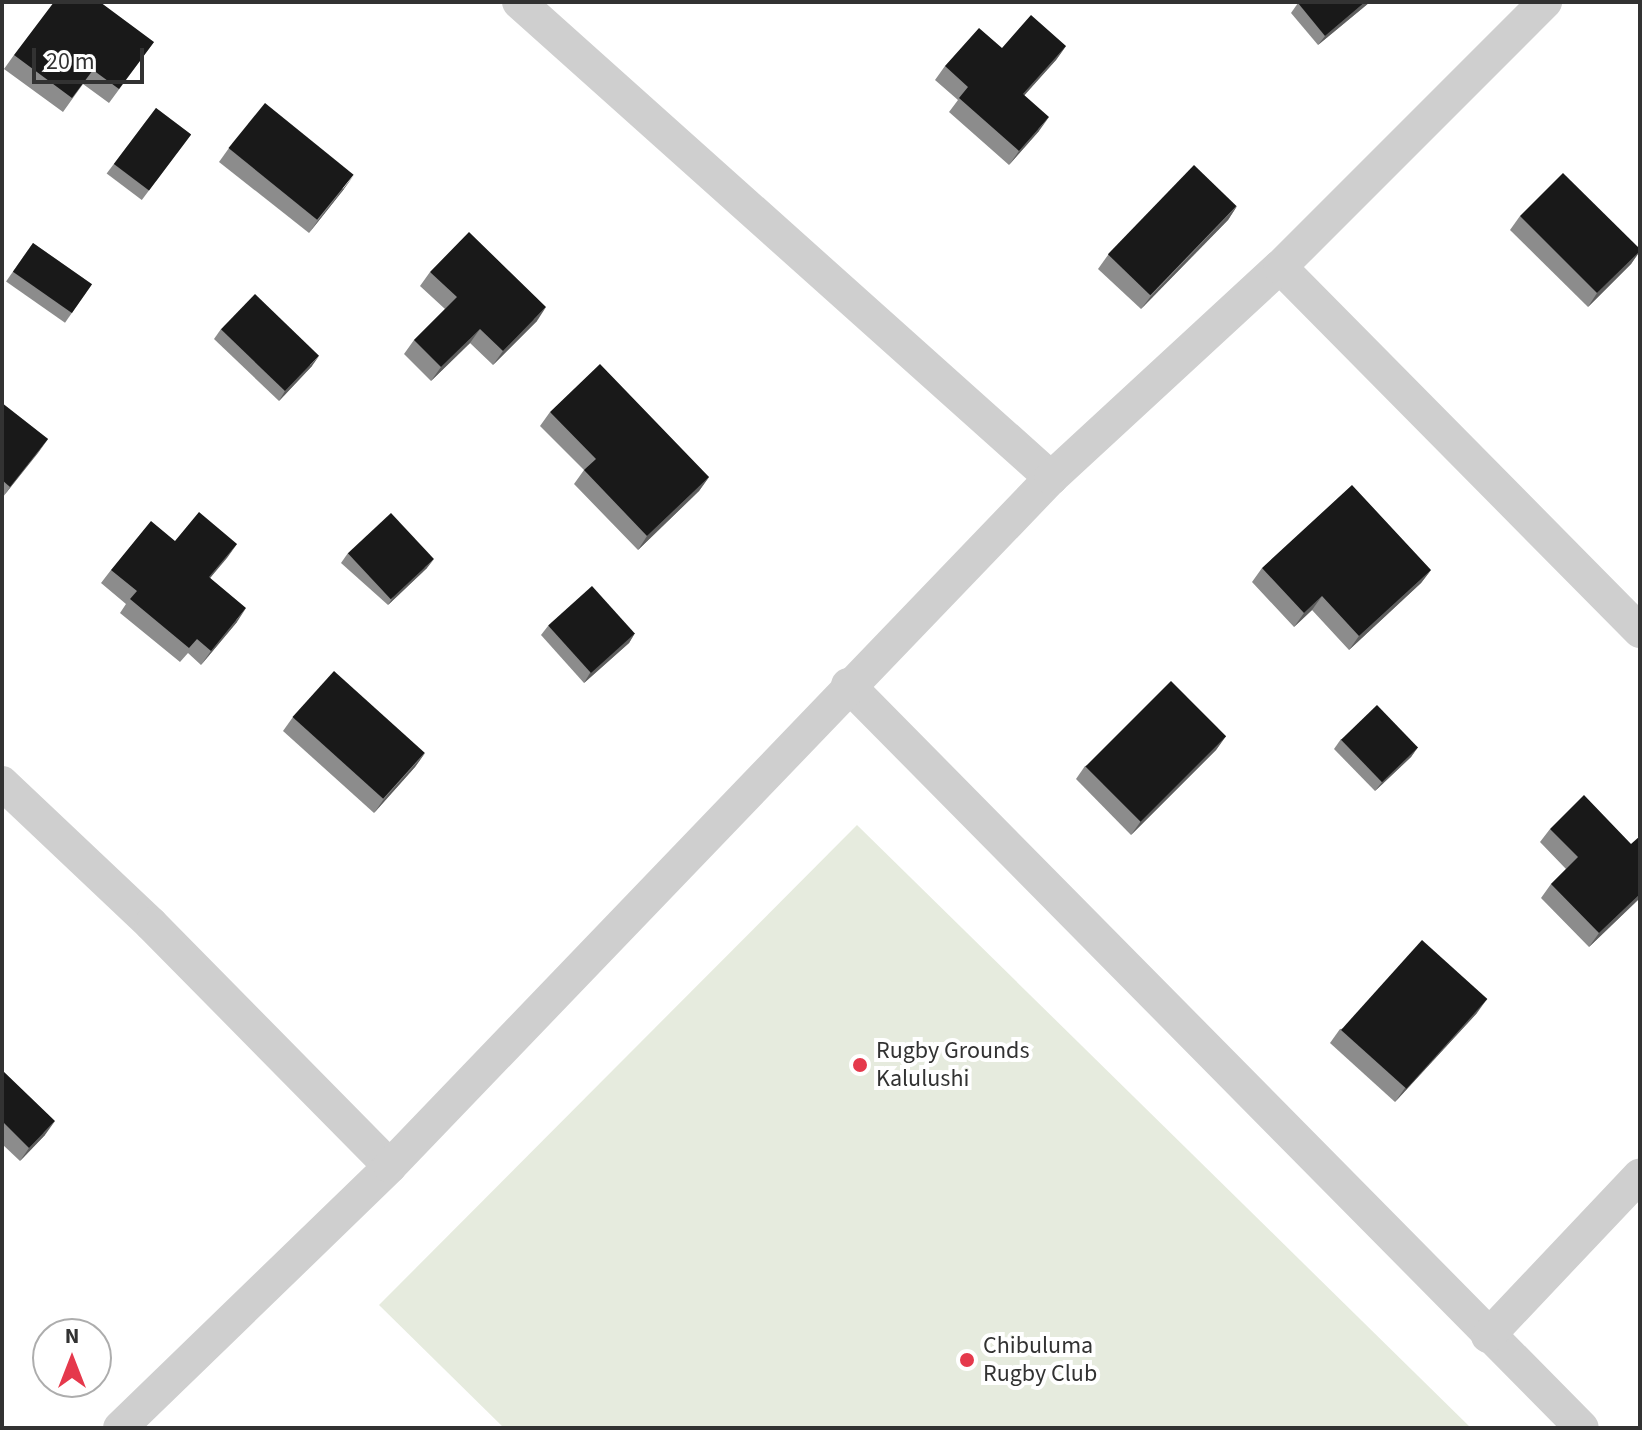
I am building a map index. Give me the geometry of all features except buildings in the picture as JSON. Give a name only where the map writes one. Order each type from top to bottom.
[{"type":"street","points":[[519,2],[1051,478]]},
{"type":"street","points":[[120,1428],[390,1166],[848,685],[1051,478],[1280,267],[1545,2]]},
{"type":"street","points":[[1280,267],[1640,631]]},
{"type":"street","points":[[848,685],[1582,1428]]},
{"type":"street","points":[[2,783],[151,924],[390,1166]]},
{"type":"street","points":[[1488,1336],[1640,1175]]},
{"type":"shaded area","name":"Rugby Grounds Kalulushi","points":[[857,825],[1471,1428],[504,1428],[379,1305]]},
{"type":"place","name":"Rugby Grounds Kalulushi","points":[[860,1065]]},
{"type":"place","name":"Chibuluma Rugby Club","points":[[967,1360]]}]
